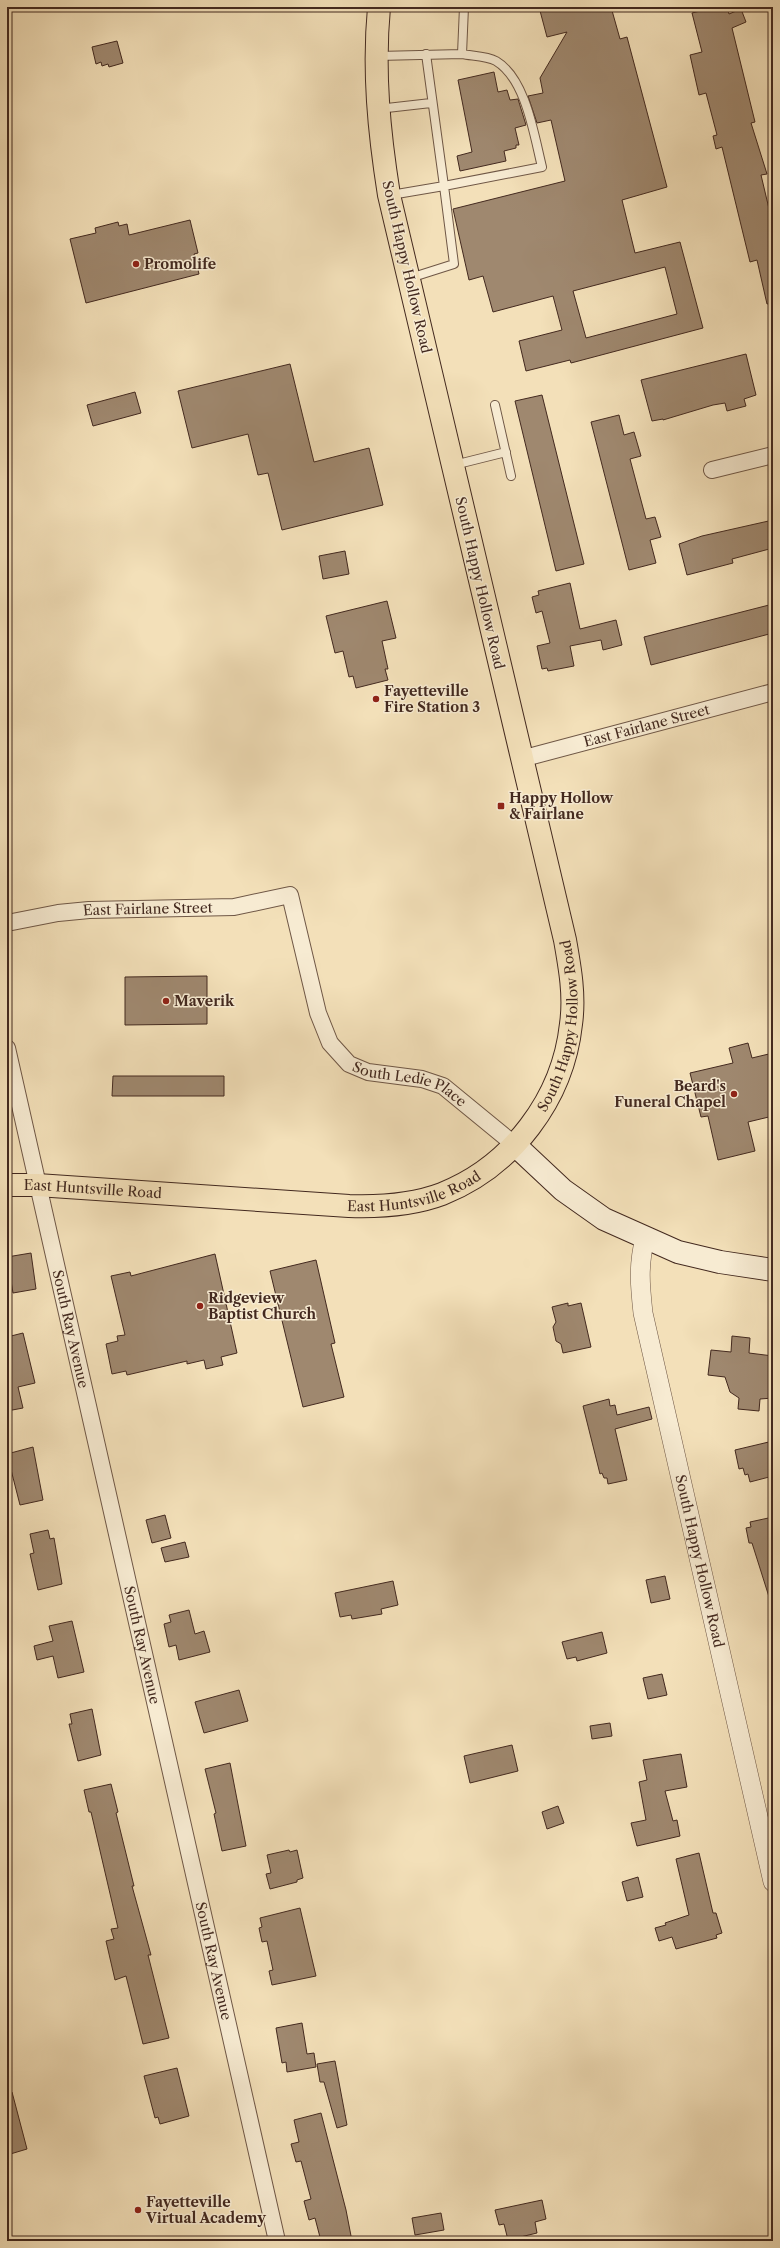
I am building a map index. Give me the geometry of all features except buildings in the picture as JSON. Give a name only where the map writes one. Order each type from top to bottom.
[{"type":"main road","name":"South Happy Hollow Road","points":[[379,7],[377,56],[378,109],[380,138],[389,195],[521,759],[565,940],[572,987],[572,1024],[565,1058],[554,1089],[538,1117],[515,1145]]},
{"type":"main road","name":"East Huntsville Road","points":[[7,1185],[37,1185],[350,1206],[380,1206],[399,1204],[441,1194],[477,1176],[515,1145]]},
{"type":"main road","points":[[515,1145],[563,1190],[604,1219],[678,1252],[720,1262],[773,1270]]},
{"type":"street","points":[[712,470],[773,455]]},
{"type":"street","name":"East Fairlane Street","points":[[521,759],[773,692]]},
{"type":"street","name":"East Fairlane Street","points":[[7,924],[50,914],[89,910],[234,907],[290,895]]},
{"type":"street","name":"South Ledie Place","points":[[290,895],[318,1013],[330,1043],[350,1064],[368,1072],[422,1079],[443,1086],[515,1145]]},
{"type":"street","name":"South Ray Avenue","points":[[7,1048],[277,2241]]},
{"type":"street","name":"South Happy Hollow Road","points":[[645,1238],[639,1261],[639,1281],[644,1313],[773,1882]]},
{"type":"lane","points":[[462,54],[464,7]]},
{"type":"lane","points":[[409,279],[454,264],[431,103],[426,54]]},
{"type":"lane","points":[[377,56],[462,54],[495,61],[521,91],[542,167],[389,195]]},
{"type":"lane","points":[[378,109],[431,103]]},
{"type":"lane","points":[[494,405],[511,476]]},
{"type":"lane","points":[[453,466],[506,452]]},
{"type":"place","name":"Promolife","points":[[136,264]]},
{"type":"place","name":"Fayetteville Fire Station 3","points":[[376,699]]},
{"type":"place","name":"Happy Hollow & Fairlane","points":[[501,806]]},
{"type":"place","name":"Maverik","points":[[166,1001]]},
{"type":"place","name":"Beard's Funeral Chapel","points":[[734,1094]]},
{"type":"place","name":"Ridgeview Baptist Church","points":[[200,1306]]},
{"type":"place","name":"Fayetteville Virtual Academy","points":[[138,2210]]}]
